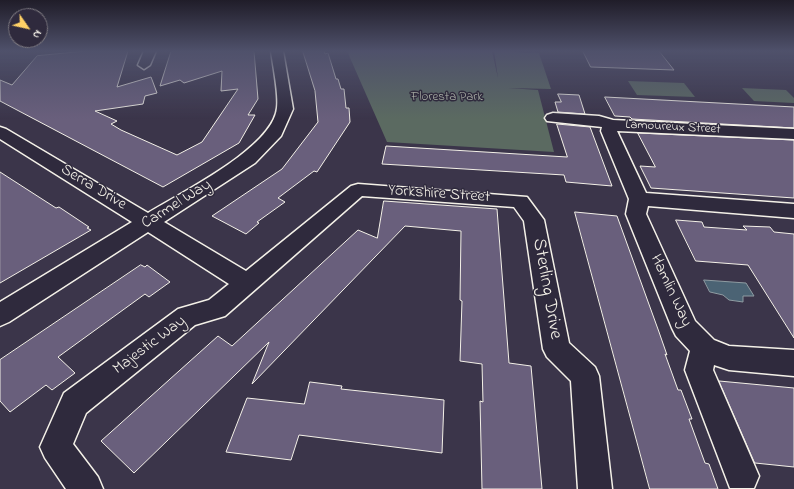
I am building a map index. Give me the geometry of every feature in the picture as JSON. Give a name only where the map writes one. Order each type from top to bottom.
[{"type":"street","name":"Carmel Way","points":[[0,314],[249,159],[275,133],[285,109],[280,74]]},
{"type":"street","name":"Lamoureux Street","points":[[553,118],[599,121],[611,125],[794,134]]},
{"type":"street","name":"Hamlin Way","points":[[611,125],[610,132],[639,199],[636,214],[685,328],[704,348]]},
{"type":"street","name":"Serra Drive","points":[[0,132],[150,222],[247,283]]},
{"type":"street","name":"Yorkshire Street","points":[[358,190],[520,200]]},
{"type":"street","name":"Majestic Way","points":[[86,489],[56,447],[75,403],[187,316],[216,309],[358,190]]},
{"type":"street","points":[[639,199],[794,211]]},
{"type":"street","name":"Sterling Drive","points":[[520,200],[534,220],[557,349],[585,376],[595,489]]},
{"type":"street","points":[[742,476],[698,370],[704,348],[729,358],[794,363]]},
{"type":"green space","name":"Floresta Park","points":[[357,74],[497,74],[498,78],[497,74],[546,74],[551,89],[508,88],[538,90],[554,152],[387,142]]},
{"type":"green space","points":[[628,81],[684,83],[695,97],[637,95]]},
{"type":"green space","points":[[742,88],[786,90],[794,98],[794,103],[754,101]]},
{"type":"water","points":[[704,280],[746,283],[754,296],[743,296],[743,302],[729,300],[723,295],[710,292]]},
{"type":"building","points":[[22,74],[121,74],[117,87],[151,77],[157,93],[145,96],[143,104],[95,111],[117,121],[111,124],[121,130],[177,155],[202,142],[238,89],[221,91],[222,74],[256,74],[258,99],[248,115],[255,115],[239,143],[163,187],[0,101],[0,80],[12,85]]},
{"type":"building","points":[[164,74],[213,74],[184,83],[180,80],[160,86]]},
{"type":"building","points":[[310,74],[334,74],[336,79],[338,79],[341,89],[344,89],[346,108],[349,108],[350,122],[317,172],[314,171],[278,198],[285,202],[257,222],[259,223],[246,234],[212,216],[282,169],[318,122],[315,91]]},
{"type":"building","points":[[558,94],[579,95],[585,114],[558,112],[555,102],[561,102]]},
{"type":"building","points":[[605,97],[794,107],[794,128],[632,119],[630,117],[615,116]]},
{"type":"building","points":[[557,124],[590,127],[612,186],[566,182],[564,175],[382,164],[386,146],[567,157]]},
{"type":"building","points":[[638,133],[794,140],[794,198],[651,188],[640,166],[655,167]]},
{"type":"building","points":[[0,172],[56,208],[59,207],[89,227],[87,228],[91,230],[0,283]]},
{"type":"building","points":[[384,201],[497,209],[509,363],[531,366],[542,489],[482,489],[480,401],[483,402],[482,364],[460,361],[462,301],[460,300],[461,231],[405,226],[252,384],[269,342],[134,473],[101,441],[218,336],[232,346],[358,230],[377,238]]},
{"type":"building","points":[[575,212],[617,216],[659,332],[678,390],[681,390],[692,419],[689,419],[705,463],[709,464],[718,489],[650,489]]},
{"type":"building","points":[[676,220],[702,222],[704,227],[747,230],[743,226],[770,227],[774,232],[794,234],[794,338],[748,265],[696,261]]},
{"type":"building","points":[[141,265],[145,267],[147,265],[170,282],[149,297],[145,294],[58,357],[75,373],[52,390],[46,385],[10,412],[0,401],[0,360]]},
{"type":"building","points":[[719,381],[794,388],[794,467],[755,463]]},
{"type":"building","points":[[310,382],[342,386],[341,389],[444,400],[442,453],[299,435],[291,460],[226,452],[247,398],[304,404]]}]
